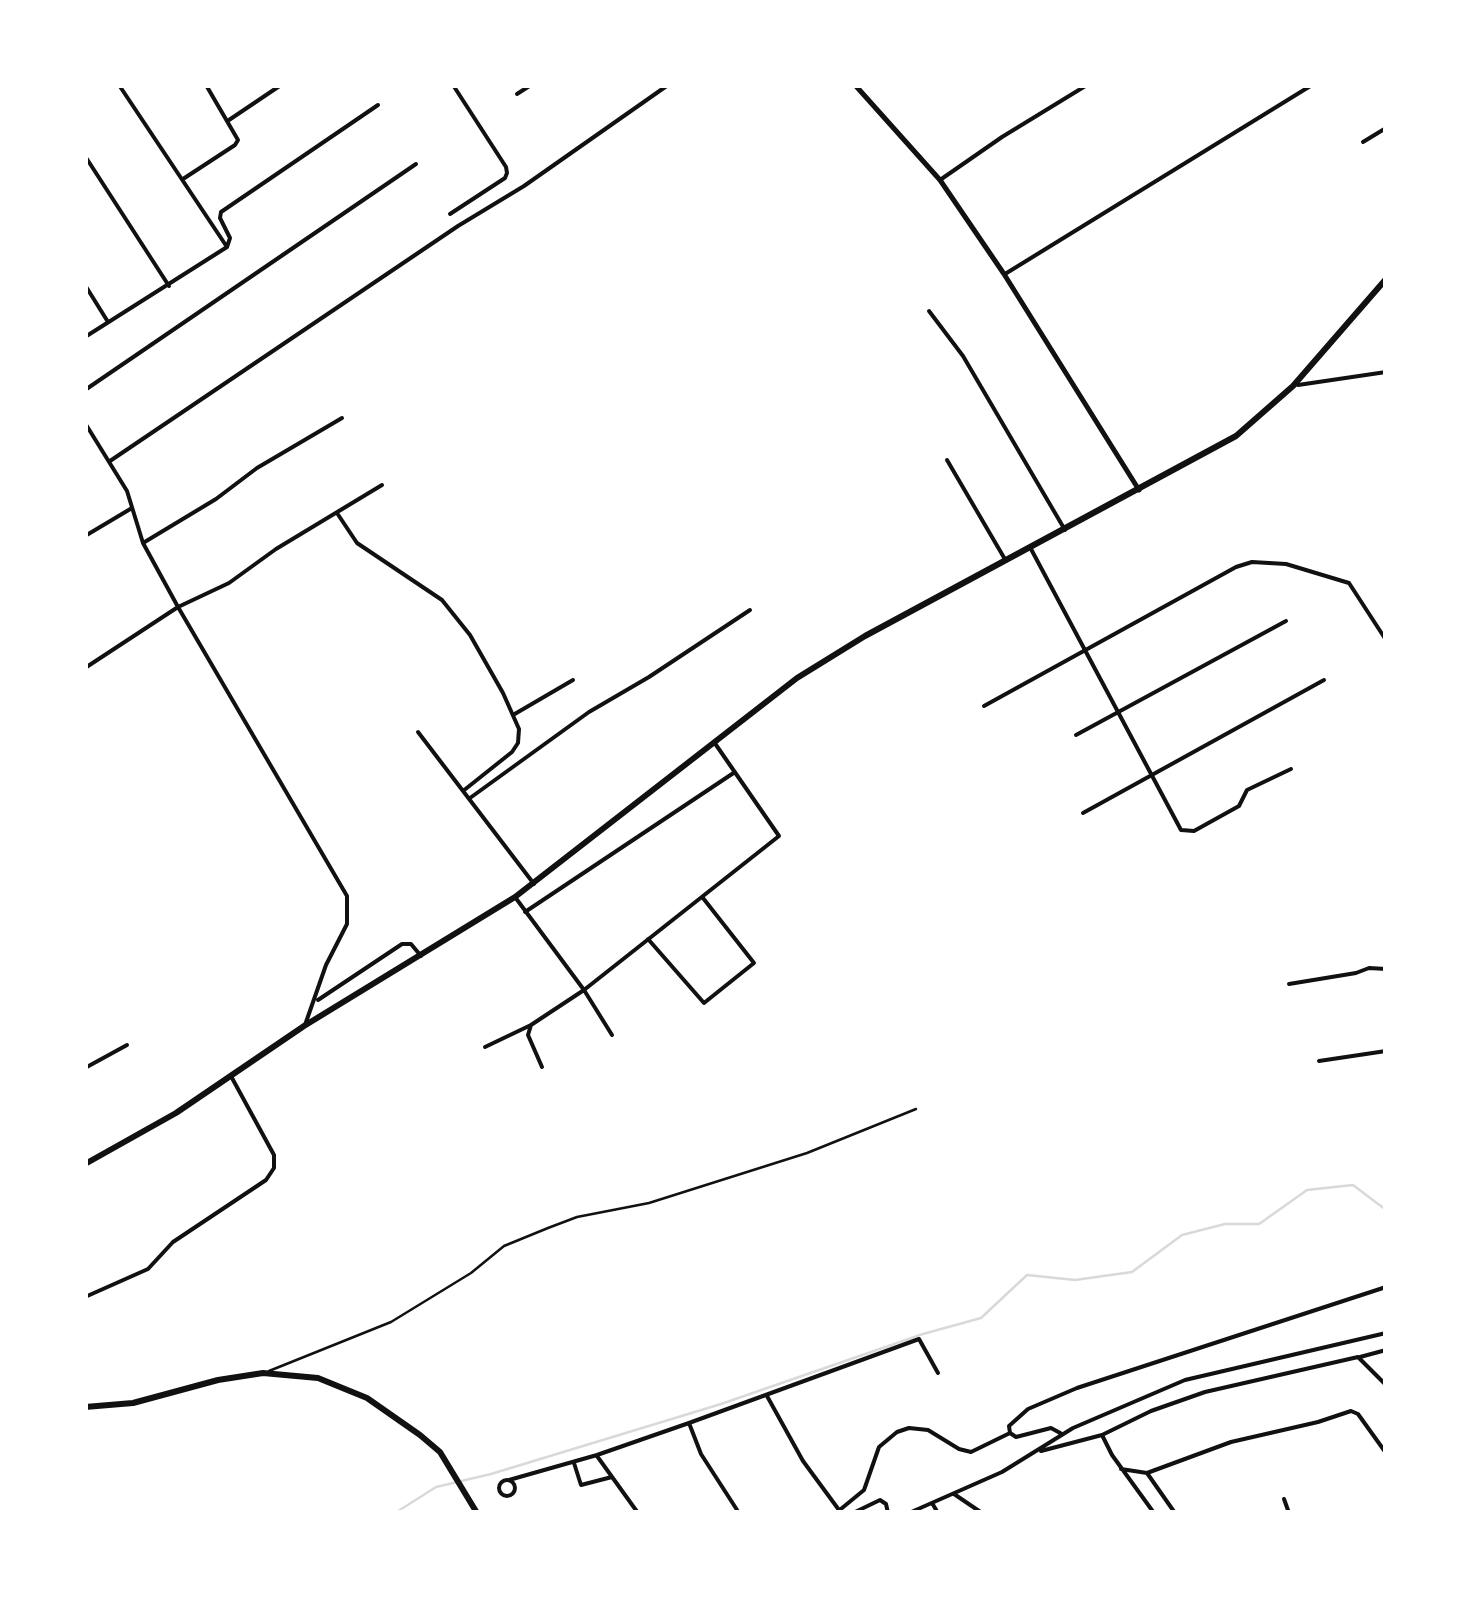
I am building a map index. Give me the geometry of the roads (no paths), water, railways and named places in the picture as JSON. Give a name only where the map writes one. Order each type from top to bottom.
[{"type":"main road","points":[[85,1164],[176,1113],[304,1026],[534,884],[797,678],[851,644],[1236,436],[1293,386],[1386,279]]},
{"type":"main road","points":[[85,1407],[133,1403],[218,1380],[263,1373],[306,1375],[356,1392],[400,1419],[440,1452],[477,1513]]},
{"type":"street","points":[[119,85],[227,248]]},
{"type":"street","points":[[183,179],[235,145],[237,134],[206,85]]},
{"type":"street","points":[[229,120],[281,85]]},
{"type":"street","points":[[450,214],[507,173],[453,85]]},
{"type":"street","points":[[517,94],[531,85]]},
{"type":"street","points":[[110,461],[458,226],[524,186],[668,85]]},
{"type":"street","points":[[856,85],[940,180],[1004,274],[1139,490]]},
{"type":"street","points":[[940,180],[1087,85]]},
{"type":"street","points":[[1004,274],[1312,85]]},
{"type":"street","points":[[85,337],[227,248],[230,238],[220,212],[378,104]]},
{"type":"street","points":[[1362,142],[1386,128]]},
{"type":"street","points":[[85,156],[169,286]]},
{"type":"street","points":[[85,390],[416,164]]},
{"type":"street","points":[[85,285],[108,322]]},
{"type":"street","points":[[929,311],[963,356],[1065,530]]},
{"type":"street","points":[[1293,386],[1386,372]]},
{"type":"street","points":[[144,542],[256,468],[342,418]]},
{"type":"street","points":[[86,427],[127,490],[144,542],[178,607],[347,896],[347,924],[326,965],[304,1026]]},
{"type":"street","points":[[947,460],[1006,561]]},
{"type":"street","points":[[85,668],[178,607],[229,583],[276,549],[382,485]]},
{"type":"street","points":[[85,536],[132,508]]},
{"type":"street","points":[[337,513],[357,542],[428,589],[470,635],[513,715],[519,730],[516,748],[463,791]]},
{"type":"street","points":[[1030,549],[1181,830],[1194,831],[1239,806],[1247,790],[1290,769]]},
{"type":"street","points":[[984,706],[1236,567],[1252,562],[1286,564],[1349,583],[1386,640]]},
{"type":"street","points":[[470,798],[589,712],[650,677],[750,610]]},
{"type":"street","points":[[1076,735],[1286,622]]},
{"type":"street","points":[[513,715],[573,680]]},
{"type":"street","points":[[1084,812],[1324,680]]},
{"type":"street","points":[[418,732],[534,884]]},
{"type":"street","points":[[485,1047],[531,1025],[584,990],[780,836],[714,742]]},
{"type":"street","points":[[525,912],[735,772]]},
{"type":"street","points":[[514,897],[584,990],[612,1036]]},
{"type":"street","points":[[648,939],[704,1002],[754,960],[703,898]]},
{"type":"street","points":[[315,1002],[402,944],[411,944],[420,956]]},
{"type":"street","points":[[375,949],[380,956]]},
{"type":"street","points":[[1290,984],[1386,968]]},
{"type":"street","points":[[531,1025],[528,1035],[542,1068]]},
{"type":"street","points":[[85,1068],[127,1045]]},
{"type":"street","points":[[1319,1061],[1386,1051]]},
{"type":"street","points":[[85,1296],[148,1269],[172,1242],[266,1180],[274,1168],[274,1155],[230,1074]]},
{"type":"street","points":[[1010,1434],[1010,1424],[1028,1408],[1076,1388],[1386,1287]]},
{"type":"street","points":[[909,1513],[1036,1452],[1062,1434],[1185,1380],[1386,1333]]},
{"type":"street","points":[[509,1480],[689,1424],[919,1339],[938,1373]]},
{"type":"street","points":[[1036,1452],[1102,1435],[1151,1411],[1205,1392],[1386,1350]]},
{"type":"street","points":[[1360,1357],[1386,1385]]},
{"type":"street","points":[[766,1394],[837,1512],[864,1490],[879,1447],[903,1429],[928,1430],[971,1452],[1010,1434]]},
{"type":"street","points":[[1121,1469],[1148,1473],[1231,1442],[1351,1412],[1358,1414],[1386,1454]]},
{"type":"street","points":[[689,1424],[701,1454],[739,1513]]},
{"type":"street","points":[[1010,1434],[1016,1438],[1030,1436],[1051,1428],[1062,1434]]},
{"type":"street","points":[[1102,1435],[1121,1469],[1154,1513]]},
{"type":"street","points":[[597,1455],[638,1513]]},
{"type":"street","points":[[573,1461],[582,1485],[612,1477]]},
{"type":"street","points":[[1148,1473],[1175,1513]]},
{"type":"street","points":[[954,1494],[982,1513]]},
{"type":"street","points":[[852,1513],[878,1500],[886,1504],[888,1513]]},
{"type":"street","points":[[1284,1500],[1288,1513]]},
{"type":"street","points":[[932,1503],[938,1513]]},
{"type":"lane","points":[[263,1373],[391,1322],[471,1272],[504,1246],[528,1236],[576,1217],[649,1203],[807,1153],[916,1109]]},
{"type":"waterway","points":[[395,1513],[436,1487],[721,1404],[923,1334],[981,1318],[1027,1275],[1075,1280],[1132,1272],[1182,1235],[1225,1224],[1259,1224],[1307,1190],[1353,1185],[1386,1210]]}]
